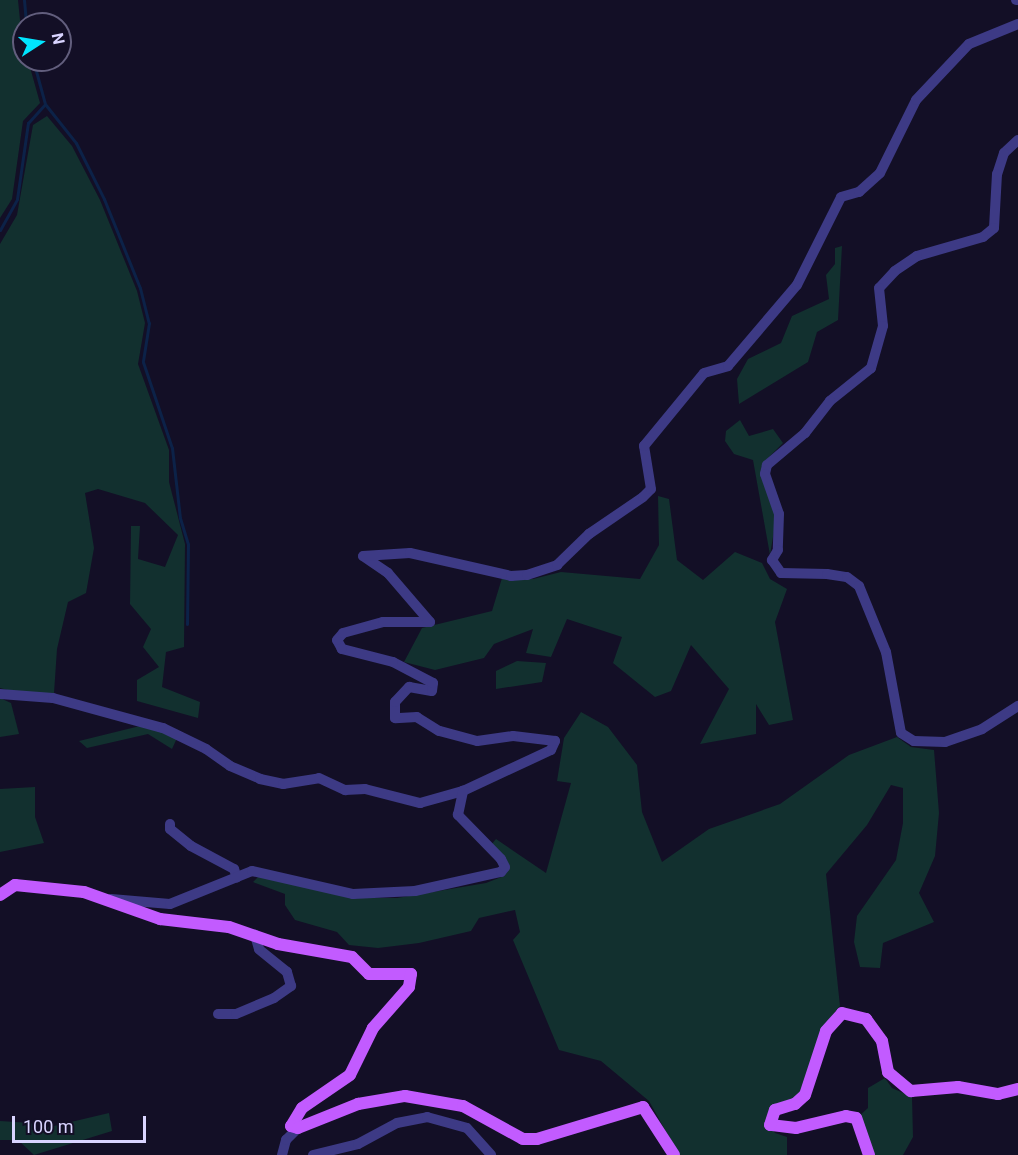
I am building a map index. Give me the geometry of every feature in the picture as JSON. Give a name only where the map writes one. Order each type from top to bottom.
[{"type":"main road","points":[[0,895],[15,885],[84,892],[160,919],[229,927],[278,944],[352,957],[369,974],[406,972],[412,979],[373,1028],[350,1074],[294,1116],[291,1126],[298,1128],[358,1104],[405,1096],[463,1106],[524,1139],[537,1139],[643,1107],[674,1155]]},
{"type":"main road","points":[[869,1155],[856,1118],[846,1116],[796,1128],[770,1125],[775,1110],[795,1104],[805,1095],[826,1031],[842,1013],[866,1019],[882,1041],[888,1072],[911,1091],[958,1087],[998,1094],[1018,1089]]},
{"type":"street","points":[[0,694],[53,698],[163,728],[206,749],[230,766],[283,784],[319,778],[345,790],[365,789],[420,803],[463,791],[539,756],[556,745],[555,741],[513,736],[477,741],[439,731],[417,717],[395,718],[395,702],[409,687],[432,691],[433,682],[393,662],[342,649],[337,640],[343,633],[383,622],[430,622],[388,573],[363,556],[410,553],[511,576],[527,575],[557,565],[589,534],[643,497],[651,489],[644,446],[704,373],[728,366],[797,285],[840,197],[859,192],[880,173],[916,100],[969,44],[1018,24]]},
{"type":"street","points":[[1018,140],[1004,153],[997,174],[994,228],[982,237],[917,256],[895,271],[879,288],[884,326],[870,368],[830,401],[805,433],[767,465],[765,474],[779,514],[778,550],[772,560],[781,573],[847,577],[859,586],[886,652],[901,733],[914,741],[945,742],[982,729],[1018,706]]},
{"type":"street","points":[[100,898],[170,904],[252,871],[265,872],[353,894],[394,893],[467,883],[501,872],[505,867],[501,859],[458,815],[463,791]]},
{"type":"street","points":[[170,824],[170,830],[191,846],[234,868],[237,878]]},
{"type":"street","points":[[218,1014],[236,1014],[274,998],[291,986],[287,972],[259,949],[255,935]]},
{"type":"street","points":[[313,1155],[330,1148],[357,1144],[397,1123],[426,1117],[467,1128],[491,1155]]},
{"type":"street","points":[[282,1155],[286,1140],[298,1128]]},
{"type":"green space","points":[[0,0],[18,0],[19,12],[12,12],[12,72],[31,72],[40,103],[23,121],[12,199],[0,218]]},
{"type":"green space","points":[[47,116],[72,146],[100,200],[137,291],[145,323],[138,364],[169,450],[169,482],[185,544],[184,647],[166,652],[162,687],[200,702],[198,718],[137,701],[137,680],[159,667],[143,647],[151,629],[130,604],[131,526],[140,526],[138,559],[165,567],[178,535],[145,503],[98,489],[85,493],[94,548],[86,593],[68,602],[57,649],[54,693],[18,693],[0,688],[0,244],[17,215],[33,125]]},
{"type":"green space","points":[[842,246],[838,320],[817,332],[808,362],[739,404],[737,379],[748,359],[781,343],[792,316],[829,299],[826,275],[835,264],[835,248]]},
{"type":"green space","points":[[740,420],[749,436],[773,429],[783,443],[765,461],[776,519],[770,555],[753,460],[734,454],[725,441],[726,431]]},
{"type":"green space","points":[[658,496],[669,499],[677,560],[703,580],[735,552],[762,563],[770,579],[787,589],[775,622],[793,720],[769,725],[756,704],[756,734],[700,744],[729,689],[691,645],[671,691],[655,697],[613,663],[622,637],[567,619],[551,657],[526,653],[533,629],[494,644],[484,658],[435,670],[404,662],[422,628],[492,611],[502,578],[533,579],[561,572],[640,579],[659,545]]},
{"type":"green space","points":[[517,661],[546,663],[542,682],[496,689],[496,671]]},
{"type":"green space","points":[[0,698],[11,703],[19,734],[0,737]]},
{"type":"green space","points":[[581,712],[608,727],[637,765],[642,812],[662,862],[709,829],[780,804],[849,755],[897,737],[911,747],[934,750],[939,813],[935,856],[919,893],[934,922],[883,943],[880,968],[860,967],[854,942],[857,916],[896,860],[903,823],[903,788],[891,785],[867,825],[826,874],[840,1006],[830,1018],[799,1096],[768,1122],[775,1133],[787,1137],[787,1155],[679,1155],[649,1101],[601,1061],[559,1050],[513,940],[520,932],[515,910],[479,918],[471,931],[419,943],[378,948],[349,945],[337,932],[295,920],[285,905],[285,894],[253,882],[260,875],[352,898],[397,898],[486,883],[504,876],[510,866],[491,845],[496,839],[546,873],[571,783],[557,781],[564,738]]},
{"type":"green space","points":[[144,725],[177,738],[172,749],[148,734],[87,748],[79,741]]},
{"type":"green space","points":[[35,787],[35,817],[44,843],[0,852],[0,789]]},
{"type":"green space","points":[[885,1078],[892,1088],[912,1097],[913,1137],[903,1155],[873,1155],[858,1117],[868,1108],[868,1088]]},
{"type":"green space","points":[[109,1113],[112,1131],[34,1155],[18,1140],[0,1140],[0,1121],[31,1123],[37,1130]]},
{"type":"waterway","points":[[24,0],[25,12]]},
{"type":"waterway","points":[[36,72],[45,104],[76,143],[104,199],[140,288],[149,323],[143,362],[172,448],[180,518],[188,544],[187,624]]},
{"type":"waterway","points":[[0,230],[17,199],[28,123],[45,104]]}]
